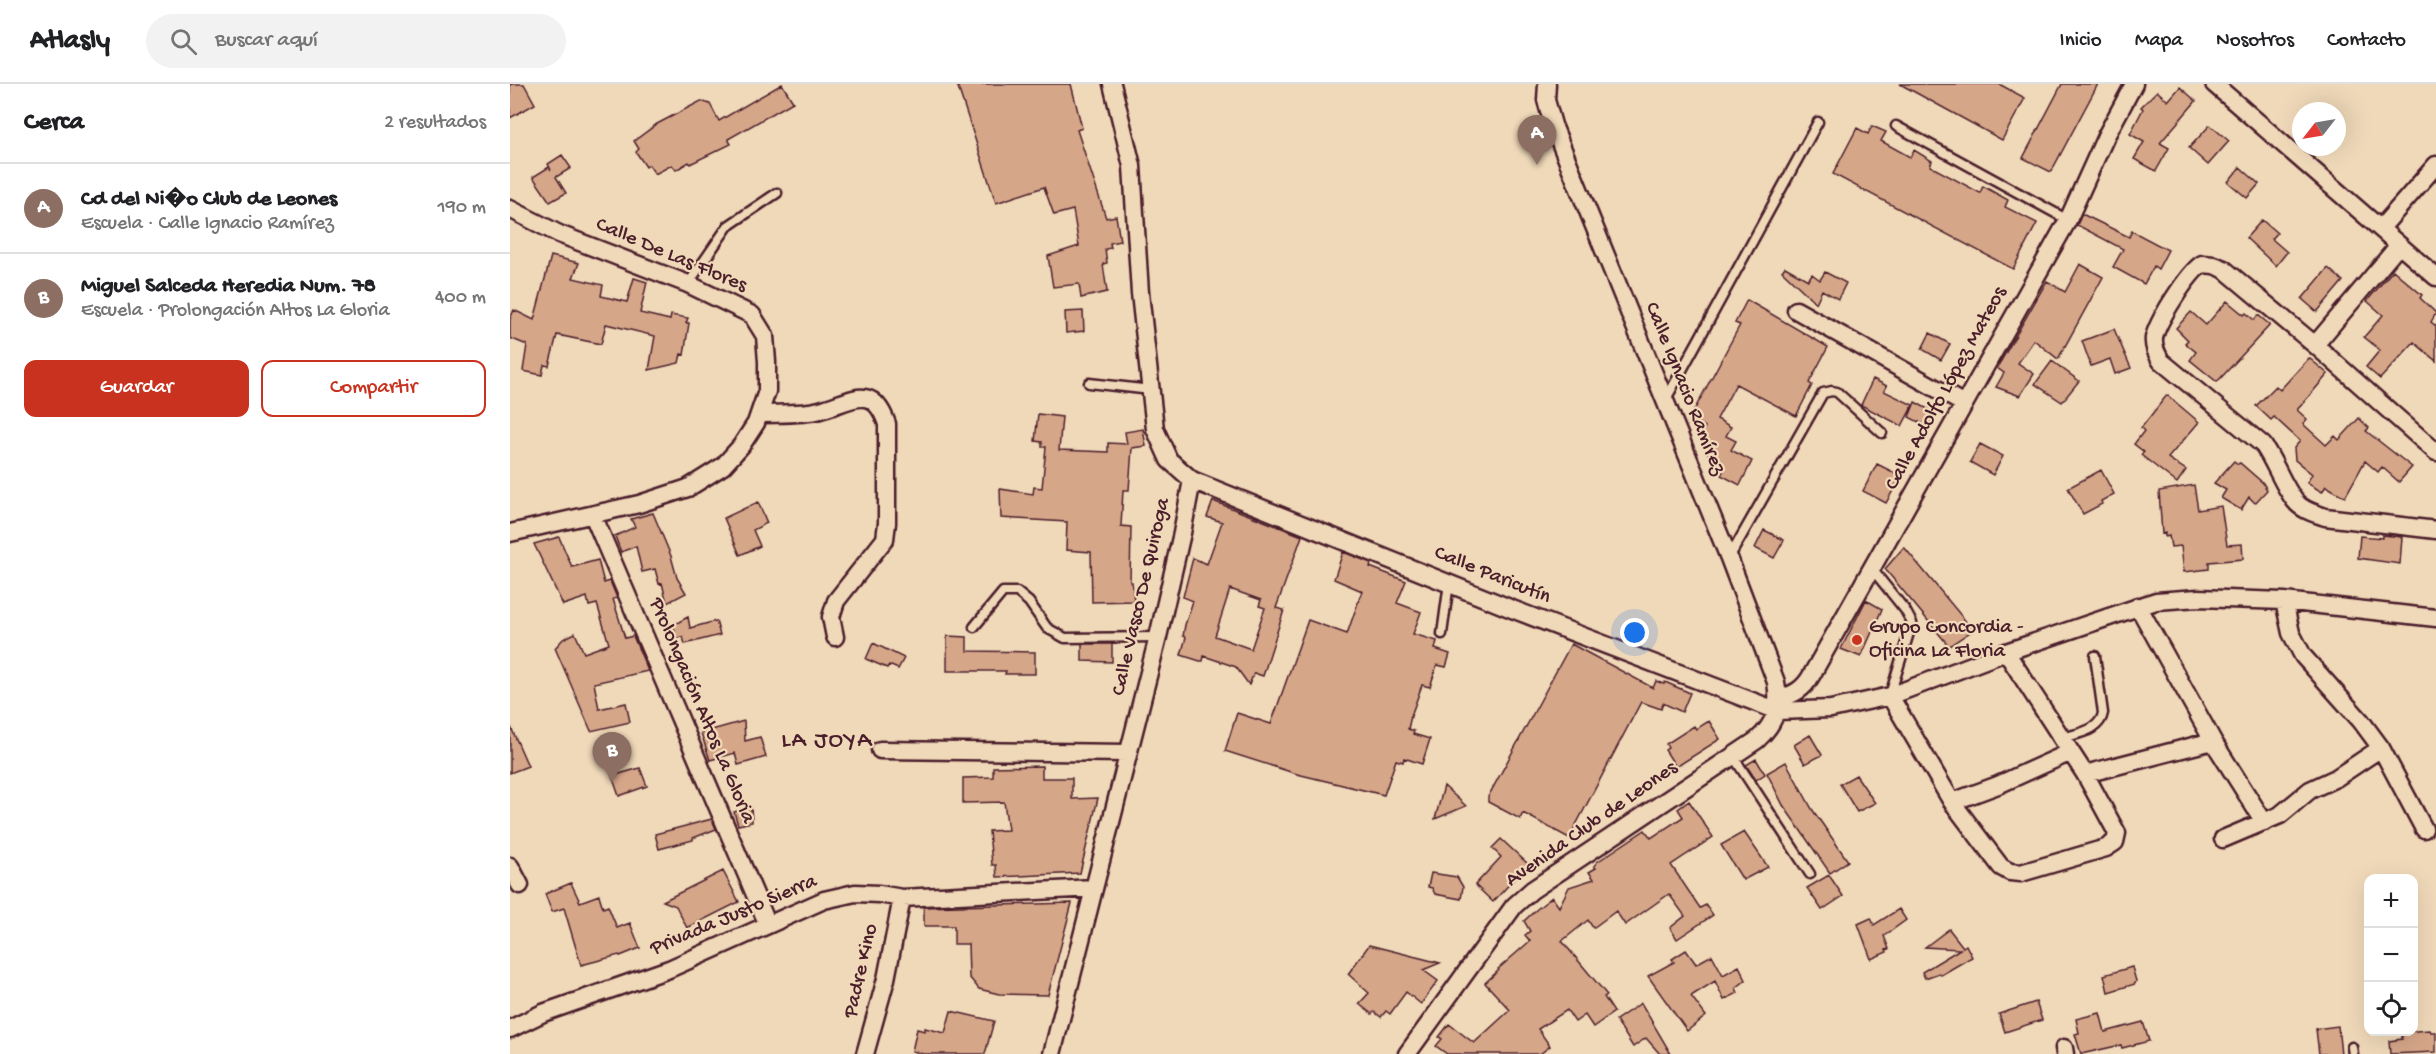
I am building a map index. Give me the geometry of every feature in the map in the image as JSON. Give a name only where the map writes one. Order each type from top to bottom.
[{"type":"street","name":"Calle Vasco De Quiroga","points":[[1052,1054],[1158,637],[1192,480],[1169,460],[1155,429],[1140,294],[1132,166],[1112,84]]},
{"type":"street","name":"Calle Ignacio Ramírez","points":[[1548,84],[1546,100],[1553,125],[1729,558],[1776,682],[1778,705]]},
{"type":"street","name":"Calle Adolfo López Mateos","points":[[1778,705],[1805,687],[2068,220],[2106,136],[2134,84]]},
{"type":"street","points":[[2214,84],[2436,277]]},
{"type":"street","points":[[2380,228],[2436,165]]},
{"type":"street","name":"Calle De Las Flores","points":[[510,209],[559,234],[688,284],[753,315],[765,336],[767,391],[756,423],[741,446],[723,466],[688,489],[593,515],[510,533]]},
{"type":"street","points":[[2315,345],[2399,245]]},
{"type":"street","points":[[2436,452],[2315,345],[2224,269],[2202,264],[2187,278],[2154,337],[2154,344],[2161,361],[2264,445],[2296,502],[2309,512],[2325,517],[2436,530]]},
{"type":"street","points":[[1796,310],[1964,404]]},
{"type":"street","points":[[759,414],[818,411],[854,398],[870,399],[882,408],[887,424],[885,539],[836,600],[831,616],[835,637]]},
{"type":"street","name":"Calle Paricutín","points":[[1192,480],[1449,583],[1778,705]]},
{"type":"street","name":"Prolongación Altos La Gloria","points":[[593,515],[768,925]]},
{"type":"street","points":[[1778,705],[1831,710],[1890,696],[2138,606],[2172,598],[2284,601],[2436,618]]},
{"type":"street","points":[[2284,601],[2291,633],[2303,656],[2361,721],[2381,748],[2424,829]]},
{"type":"street","points":[[2138,606],[2213,741],[2264,822]]},
{"type":"street","points":[[1890,696],[1952,802],[2001,867],[2010,872],[2021,873],[2106,848],[2115,842],[2117,833],[2085,774],[2006,652]]},
{"type":"street","name":"Avenida Club de Leones","points":[[1414,1052],[1514,906],[1532,890],[1765,733],[1778,705]]},
{"type":"street","points":[[2085,774],[2213,741]]},
{"type":"street","points":[[1952,802],[1998,785],[2067,745]]},
{"type":"street","points":[[2223,839],[2288,809],[2310,790],[2336,778],[2381,748]]},
{"type":"street","points":[[880,750],[1127,753]]},
{"type":"street","points":[[510,866],[520,885]]},
{"type":"street","name":"Privada Justo Sierra","points":[[510,1029],[543,1013],[669,969],[824,900],[855,893],[902,898],[1093,888]]},
{"type":"street","name":"Padre Kino","points":[[865,1054],[886,979],[902,898]]},
{"type":"lane","points":[[1665,401],[1818,122]]},
{"type":"lane","points":[[1896,126],[2068,220]]},
{"type":"lane","points":[[688,284],[728,226],[777,193]]},
{"type":"lane","points":[[1089,383],[1151,390]]},
{"type":"lane","points":[[1729,558],[1823,393],[1837,392],[1882,433]]},
{"type":"lane","points":[[1872,569],[1905,610],[1912,623],[1890,696]]},
{"type":"lane","points":[[1442,634],[1449,583]]},
{"type":"lane","points":[[974,627],[1003,592],[1017,592],[1029,602],[1047,628],[1065,638],[1158,637]]},
{"type":"lane","points":[[2067,745],[2102,722],[2103,713],[2095,656]]},
{"type":"lane","points":[[1733,756],[1810,874]]},
{"type":"building","points":[[510,84],[524,84],[535,104],[510,118]]},
{"type":"building","points":[[782,84],[793,102],[728,139],[731,144],[690,164],[689,162],[676,170],[672,165],[655,174],[649,165],[646,167],[636,152],[639,149],[634,141],[657,124],[701,101],[710,104],[719,121]]},
{"type":"building","points":[[957,84],[1071,84],[1082,128],[1077,130],[1106,218],[1116,216],[1120,241],[1110,243],[1111,248],[1105,249],[1107,263],[1103,264],[1107,292],[1081,298],[1079,284],[1053,287],[1048,256],[1079,246],[1073,210],[1054,215],[1044,187],[996,203]]},
{"type":"building","points":[[1900,84],[1999,84],[2025,98],[2002,140]]},
{"type":"building","points":[[2062,84],[2098,84],[2051,172],[2023,158]]},
{"type":"building","points":[[2180,87],[2196,101],[2160,143],[2169,148],[2156,171],[2134,159],[2144,142],[2130,134],[2143,109],[2141,107],[2157,91],[2168,101]]},
{"type":"building","points":[[2210,125],[2229,141],[2208,165],[2189,148]]},
{"type":"building","points":[[1872,126],[1886,132],[1881,141],[1910,157],[1914,150],[1932,161],[1930,166],[1980,193],[1983,186],[2008,200],[2005,207],[2037,223],[2013,269],[1833,174],[1857,128],[1868,134]]},
{"type":"building","points":[[562,155],[571,168],[556,177],[566,193],[550,202],[533,177],[549,167],[551,170],[548,164]]},
{"type":"building","points":[[2240,167],[2259,184],[2247,198],[2228,182]]},
{"type":"building","points":[[2082,214],[2129,237],[2132,231],[2168,250],[2158,269],[2154,266],[2144,284],[2113,267],[2123,249],[2077,225]]},
{"type":"building","points":[[2262,220],[2277,233],[2272,239],[2287,252],[2276,266],[2246,238]]},
{"type":"building","points":[[551,256],[579,263],[573,278],[603,285],[601,296],[627,302],[634,278],[647,282],[640,313],[670,320],[671,315],[688,318],[684,355],[681,354],[679,363],[649,370],[655,336],[606,324],[601,344],[557,335],[549,366],[544,365],[542,375],[523,371],[527,345],[510,338],[510,319],[514,310],[534,320]]},
{"type":"building","points":[[2080,264],[2103,277],[2058,359],[2034,340],[2018,363],[2034,374],[2020,396],[1996,387],[2004,373],[1997,368],[2047,281],[2065,292]]},
{"type":"building","points":[[1785,267],[1808,280],[1812,274],[1820,280],[1825,272],[1846,283],[1838,299],[1822,290],[1816,303],[1782,271]]},
{"type":"building","points":[[2328,268],[2343,281],[2317,312],[2302,299]]},
{"type":"building","points":[[2393,270],[2422,295],[2420,298],[2436,313],[2431,322],[2436,326],[2436,361],[2414,342],[2380,379],[2366,367],[2380,350],[2364,337],[2383,315],[2367,301]]},
{"type":"building","points":[[1747,300],[1828,347],[1809,383],[1812,385],[1796,416],[1736,384],[1717,419],[1731,427],[1726,436],[1736,441],[1731,450],[1752,461],[1740,485],[1721,475],[1725,468],[1719,465],[1722,461],[1708,454],[1714,444],[1699,437],[1705,427],[1690,418],[1740,325],[1735,323]]},
{"type":"building","points":[[2227,301],[2244,315],[2246,313],[2254,320],[2258,315],[2270,325],[2217,382],[2190,360],[2196,352],[2185,343],[2188,340],[2176,328],[2191,312],[2206,325]]},
{"type":"building","points":[[1083,311],[1084,331],[1066,333],[1065,312]]},
{"type":"building","points":[[2114,329],[2131,368],[2115,374],[2110,359],[2091,366],[2082,341]]},
{"type":"building","points":[[1930,333],[1950,344],[1941,360],[1922,349]]},
{"type":"building","points":[[2309,358],[2328,374],[2297,410],[2307,419],[2303,424],[2326,445],[2335,436],[2339,440],[2359,418],[2369,428],[2366,431],[2412,467],[2399,482],[2382,467],[2378,472],[2365,461],[2345,497],[2326,486],[2322,492],[2307,483],[2312,474],[2295,460],[2294,448],[2300,441],[2274,417],[2271,420],[2256,406],[2276,386],[2280,390]]},
{"type":"building","points":[[2052,361],[2079,381],[2062,402],[2035,384]]},
{"type":"building","points":[[1873,379],[1887,386],[1884,391],[1913,405],[1902,426],[1861,405]]},
{"type":"building","points":[[2167,395],[2199,422],[2168,458],[2186,470],[2177,483],[2141,455],[2144,452],[2134,444],[2144,431],[2141,428]]},
{"type":"building","points":[[1915,402],[1935,413],[1928,427],[1909,417]]},
{"type":"building","points":[[1038,414],[1062,417],[1059,450],[1108,452],[1108,443],[1127,444],[1125,432],[1143,429],[1146,446],[1132,448],[1129,490],[1123,490],[1121,526],[1131,527],[1130,582],[1132,582],[1134,601],[1092,602],[1091,552],[1066,550],[1067,522],[1001,518],[1000,489],[1033,494],[1034,487],[1042,488],[1046,447],[1042,447],[1042,442],[1035,441]]},
{"type":"building","points":[[1980,444],[2003,456],[1993,475],[1970,462]]},
{"type":"building","points":[[2234,461],[2240,463],[2263,483],[2267,490],[2255,503],[2249,497],[2241,510],[2221,498],[2226,490],[2214,483]]},
{"type":"building","points":[[1877,464],[1901,476],[1886,503],[1863,491]]},
{"type":"building","points":[[2101,470],[2114,494],[2101,501],[2102,504],[2083,514],[2068,488]]},
{"type":"building","points":[[2194,485],[2198,510],[2221,506],[2227,545],[2242,544],[2243,559],[2209,562],[2209,569],[2184,572],[2181,546],[2171,547],[2169,536],[2165,537],[2165,533],[2162,534],[2159,491]]},
{"type":"building","points":[[1213,501],[1302,536],[1276,608],[1284,610],[1263,676],[1254,673],[1249,685],[1236,667],[1204,656],[1203,661],[1200,661],[1181,655],[1186,637],[1183,636],[1185,625],[1193,601],[1183,597],[1193,558],[1207,564],[1222,522],[1207,517]],"holes":[[[1230,589],[1261,600],[1259,606],[1265,608],[1251,649],[1215,636]]]},
{"type":"building","points":[[758,502],[767,523],[753,530],[760,546],[740,555],[724,518]]},
{"type":"building","points":[[653,513],[671,556],[677,578],[686,593],[667,603],[662,583],[659,584],[655,569],[642,572],[636,546],[621,552],[615,536],[635,527],[631,519]]},
{"type":"building","points":[[1764,530],[1784,540],[1774,558],[1755,548]]},
{"type":"building","points":[[2382,535],[2402,537],[2400,564],[2358,558],[2360,536],[2382,538]]},
{"type":"building","points":[[559,537],[572,567],[598,560],[604,583],[610,581],[617,598],[613,599],[625,638],[633,636],[648,671],[594,683],[599,709],[626,703],[630,722],[591,731],[555,648],[563,639],[575,633],[584,653],[609,644],[597,604],[589,606],[587,597],[563,605],[534,544]]},
{"type":"building","points":[[1904,547],[1973,630],[1949,646],[1885,569]]},
{"type":"building","points":[[1343,552],[1371,563],[1370,567],[1406,581],[1397,603],[1421,612],[1413,634],[1437,641],[1435,649],[1450,654],[1446,667],[1437,665],[1430,687],[1422,685],[1411,716],[1408,729],[1414,731],[1413,734],[1430,739],[1422,764],[1404,758],[1403,762],[1396,760],[1384,795],[1297,774],[1225,751],[1237,713],[1271,724],[1308,620],[1347,634],[1362,591],[1334,579]]},
{"type":"building","points":[[1866,600],[1882,609],[1861,657],[1841,649]]},
{"type":"building","points":[[688,617],[690,628],[716,621],[720,635],[685,644],[683,637],[677,638],[673,625]]},
{"type":"building","points":[[947,636],[967,637],[967,651],[1035,652],[1035,674],[1005,674],[1006,671],[947,671]]},
{"type":"building","points":[[873,643],[904,658],[898,669],[889,665],[887,668],[866,659]]},
{"type":"building","points":[[1082,644],[1112,644],[1112,662],[1082,661]]},
{"type":"building","points":[[1571,644],[1653,688],[1656,681],[1664,684],[1665,682],[1690,693],[1682,712],[1663,703],[1661,709],[1641,702],[1569,838],[1523,813],[1520,819],[1488,802],[1488,797]]},
{"type":"building","points":[[744,721],[745,741],[760,737],[766,757],[738,765],[735,753],[710,760],[701,733]]},
{"type":"building","points":[[1709,721],[1720,739],[1676,767],[1665,750],[1668,748],[1666,744],[1694,726],[1696,729]]},
{"type":"building","points":[[510,725],[528,766],[510,773]]},
{"type":"building","points":[[1810,735],[1822,755],[1805,764],[1794,745]]},
{"type":"building","points":[[1756,759],[1765,774],[1756,780],[1746,765]]},
{"type":"building","points":[[1786,762],[1812,809],[1848,861],[1830,873],[1783,805],[1767,773]]},
{"type":"building","points":[[1042,766],[1042,778],[1072,778],[1072,799],[1098,798],[1080,873],[997,877],[996,865],[992,865],[989,831],[1008,830],[1004,802],[963,803],[963,778],[993,777],[993,767]]},
{"type":"building","points":[[640,768],[647,786],[619,796],[612,776]]},
{"type":"building","points":[[1856,775],[1875,803],[1857,812],[1840,784]]},
{"type":"building","points":[[1444,786],[1466,806],[1435,819]]},
{"type":"building","points":[[1689,801],[1713,837],[1671,865],[1700,908],[1706,905],[1713,915],[1677,939],[1670,928],[1685,916],[1669,894],[1625,925],[1616,911],[1593,928],[1588,920],[1562,941],[1607,995],[1604,997],[1614,1012],[1593,1027],[1585,1015],[1575,1022],[1567,1010],[1538,1029],[1550,1046],[1540,1054],[1447,1054],[1436,1046],[1442,1039],[1439,1037],[1449,1024],[1474,1043],[1510,1010],[1485,983],[1530,941],[1525,935],[1530,931],[1524,921],[1552,897],[1559,907],[1569,887],[1594,879],[1589,872],[1596,868],[1594,866],[1597,862],[1645,830],[1651,838],[1683,817],[1678,809]]},
{"type":"building","points":[[751,807],[752,822],[738,825],[734,812]]},
{"type":"building","points":[[712,819],[716,829],[693,838],[693,840],[659,849],[655,834]]},
{"type":"building","points":[[1744,832],[1768,867],[1743,880],[1721,845]]},
{"type":"building","points":[[1501,839],[1528,864],[1493,902],[1475,885],[1501,857],[1492,848]]},
{"type":"building","points":[[723,871],[739,902],[687,928],[676,906],[663,901]]},
{"type":"building","points":[[1431,873],[1457,877],[1463,887],[1461,899],[1435,894],[1432,888],[1428,887]]},
{"type":"building","points":[[1829,875],[1843,896],[1822,910],[1807,888]]},
{"type":"building","points":[[571,883],[580,902],[599,895],[603,908],[608,906],[617,928],[630,923],[640,948],[620,956],[581,965],[564,908],[552,912],[545,894]]},
{"type":"building","points":[[1072,903],[1048,995],[999,994],[979,989],[969,977],[968,944],[954,944],[954,926],[924,926],[924,907]]},
{"type":"building","points":[[1899,909],[1906,920],[1884,936],[1889,949],[1886,950],[1887,952],[1871,959],[1858,924],[1871,918],[1874,925]]},
{"type":"building","points":[[1949,929],[1963,947],[1966,945],[1972,957],[1941,975],[1939,973],[1925,978],[1922,972],[1960,949],[1925,947]]},
{"type":"building","points":[[1369,945],[1440,963],[1423,970],[1438,981],[1421,1004],[1406,992],[1390,1014],[1386,1011],[1381,1017],[1374,1012],[1372,1014],[1359,1004],[1369,993],[1348,974]]},
{"type":"building","points":[[1686,950],[1696,964],[1712,955],[1723,975],[1739,966],[1746,980],[1736,988],[1738,993],[1724,1000],[1715,981],[1691,996],[1706,1016],[1687,1031],[1648,976],[1674,962],[1672,959]]},
{"type":"building","points":[[2132,967],[2135,984],[2108,992],[2104,975]]},
{"type":"building","points":[[2036,1002],[2042,1020],[2005,1032],[1999,1014]]},
{"type":"building","points":[[1641,1003],[1671,1054],[1660,1054],[1646,1038],[1633,1047],[1616,1020]]},
{"type":"building","points":[[951,1011],[994,1021],[985,1054],[923,1054],[912,1051],[917,1029],[925,1031],[925,1028],[945,1033]]},
{"type":"building","points":[[2100,1013],[2105,1032],[2143,1022],[2149,1041],[2122,1048],[2121,1045],[2081,1054],[2075,1034],[2079,1033],[2076,1019]]},
{"type":"building","points":[[2338,1026],[2341,1054],[2319,1054],[2316,1029]]},
{"type":"building","points":[[2418,1031],[2436,1032],[2436,1052],[2390,1054],[2389,1041],[2402,1039],[2402,1036],[2418,1036]]},
{"type":"place","name":"Cd del Ni�o Club de Leones","points":[[1537,165]]},
{"type":"place","name":"Grupo Concordia - Oficina La Floria","points":[[1857,640]]},
{"type":"place","name":"Miguel Salceda Heredia Num. 78","points":[[612,782]]},
{"type":"district","name":"LA JOYA","points":[[827,741]]}]
